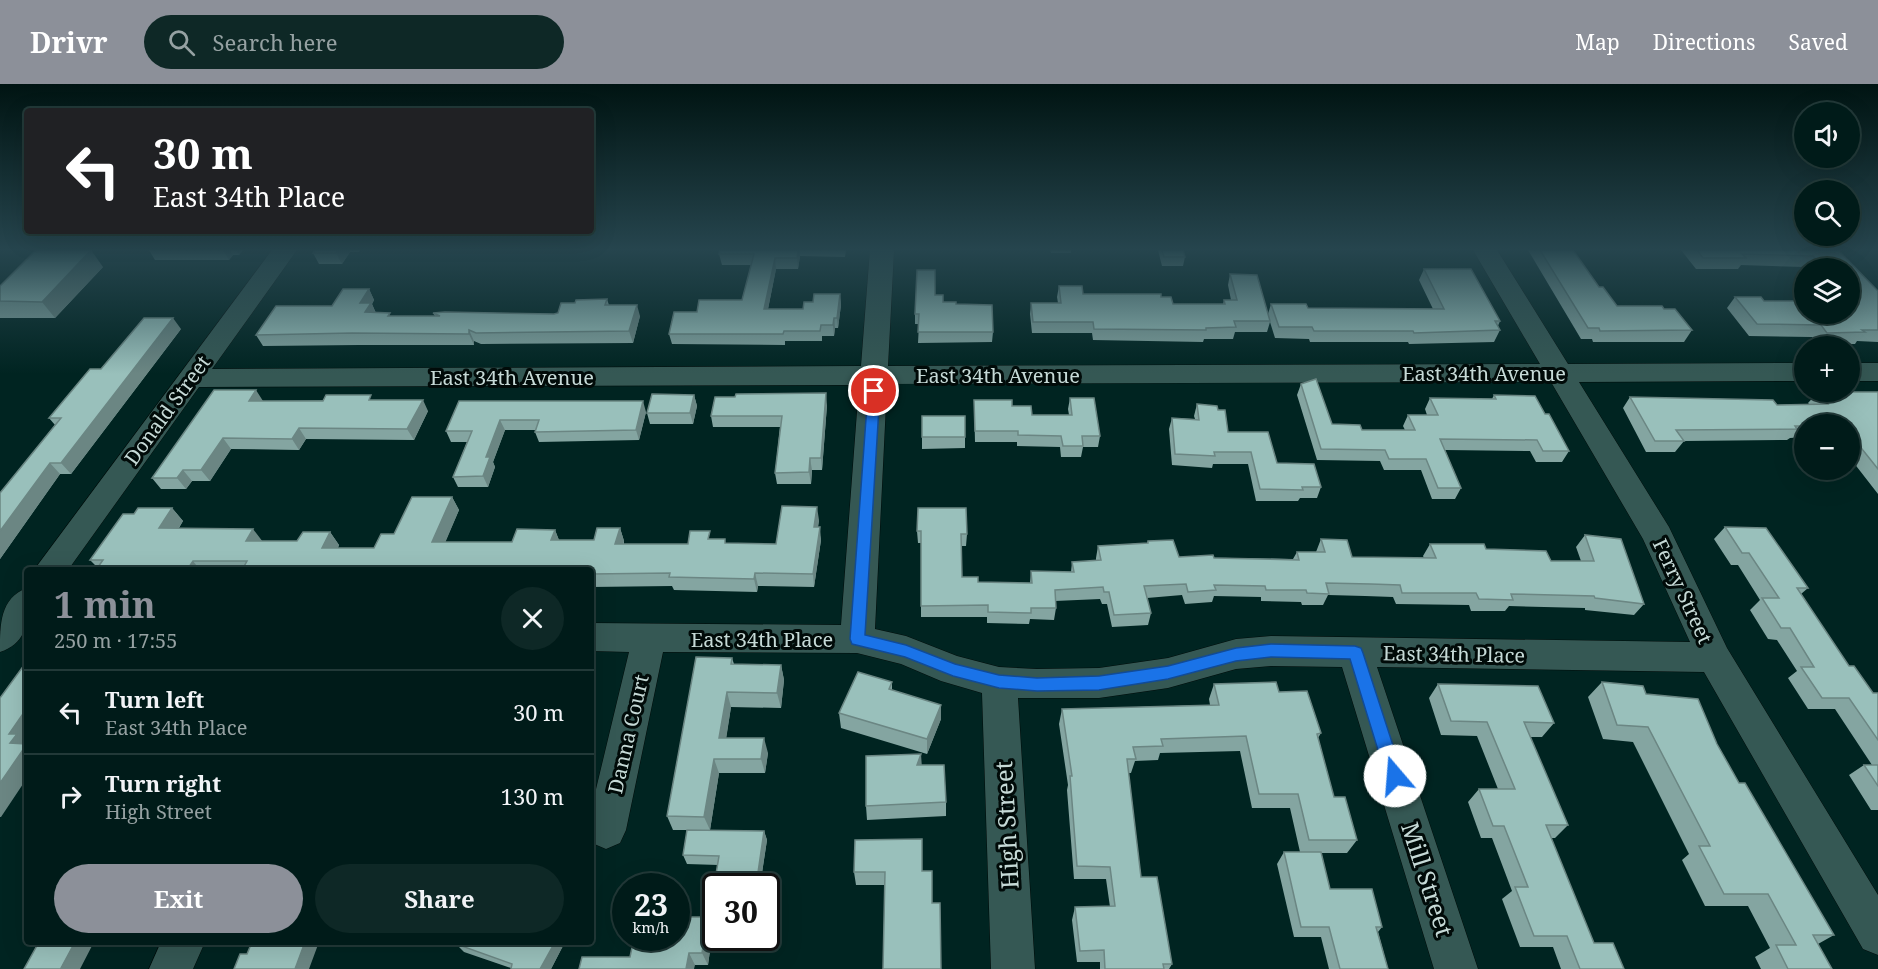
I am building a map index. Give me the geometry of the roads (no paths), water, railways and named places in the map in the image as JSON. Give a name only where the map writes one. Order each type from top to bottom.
[{"type":"street","name":"Donald Street","points":[[52,567],[255,291]]},
{"type":"street","points":[[857,639],[879,291]]},
{"type":"street","name":"Ferry Street","points":[[1510,291],[1658,536],[1714,657],[1878,934]]},
{"type":"street","name":"East 34th Avenue","points":[[192,378],[1794,372]]},
{"type":"street","points":[[1860,372],[1878,372]]},
{"type":"street","points":[[11,632],[24,607]]},
{"type":"street","name":"East 34th Place","points":[[594,637],[857,639],[906,651],[953,670],[999,682],[1099,683],[1168,673],[1236,654],[1271,651],[1714,657]]},
{"type":"street","name":"Danna Court","points":[[606,830],[649,638]]},
{"type":"street","name":"Mill Street","points":[[1355,653],[1456,969]]},
{"type":"street","name":"High Street","points":[[999,682],[1013,969]]},
{"type":"street","points":[[171,969],[183,945]]}]
